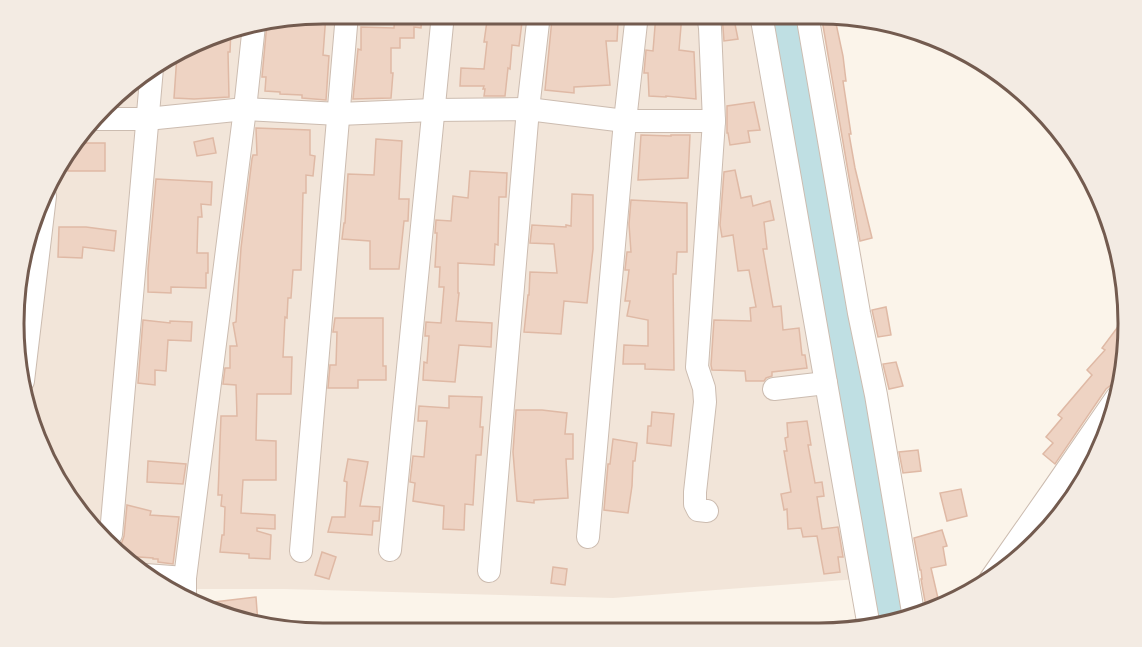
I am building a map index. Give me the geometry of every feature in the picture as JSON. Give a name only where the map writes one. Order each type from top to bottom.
[{"type":"street","points":[[301,551],[346,24]]},
{"type":"street","points":[[390,550],[442,24]]},
{"type":"street","points":[[489,571],[528,109],[538,24]]},
{"type":"street","points":[[588,537],[625,121],[636,24]]},
{"type":"street","points":[[707,511],[698,510],[695,504],[695,492],[705,402],[704,388],[697,367],[714,121],[709,24]]},
{"type":"street","points":[[763,24],[868,618]]},
{"type":"street","points":[[809,24],[912,608]]},
{"type":"street","points":[[185,588],[253,32]]},
{"type":"street","points":[[111,534],[151,78]]},
{"type":"street","points":[[105,119],[147,119],[245,109],[339,114],[528,109],[625,121],[714,121]]},
{"type":"street","points":[[26,355],[42,222]]},
{"type":"street","points":[[774,389],[826,383]]},
{"type":"street","points":[[1006,557],[1103,418]]},
{"type":"shaded area","points":[[324,24],[768,24],[857,579],[613,598],[284,589],[185,589],[157,573],[126,549],[98,521],[74,490],[47,438],[34,401],[25,343],[25,304],[30,265],[40,227],[55,191],[74,157],[98,126],[126,98],[174,64],[227,40],[284,27]]},
{"type":"building","points":[[325,24],[323,55],[329,56],[326,100],[265,91],[266,77],[262,77],[266,30]]},
{"type":"building","points":[[394,24],[421,24],[421,28],[414,27],[414,38],[400,38],[400,48],[391,48],[391,73],[393,73],[391,98],[353,99],[358,49],[361,50],[361,27],[394,28]]},
{"type":"building","points":[[487,24],[522,24],[519,46],[512,45],[505,96],[484,96],[484,86],[460,86],[461,68],[484,69],[487,42],[484,42]]},
{"type":"building","points":[[552,24],[618,24],[617,41],[606,41],[610,85],[574,87],[574,93],[545,90]]},
{"type":"building","points":[[655,24],[681,24],[679,50],[694,52],[696,99],[649,96],[648,73],[644,73],[646,50],[653,51]]},
{"type":"building","points":[[723,24],[735,24],[738,39],[724,41]]},
{"type":"building","points":[[823,24],[836,25],[843,56],[846,81],[843,81],[851,134],[849,134],[872,238],[860,241]]},
{"type":"building","points":[[231,39],[230,52],[228,52],[229,97],[174,98],[176,63]]},
{"type":"building","points":[[754,102],[760,130],[748,131],[750,142],[730,145],[727,133],[727,106]]},
{"type":"building","points":[[256,128],[310,130],[310,155],[315,156],[313,176],[306,175],[306,193],[303,193],[301,270],[293,270],[291,298],[288,298],[287,318],[285,317],[283,357],[292,357],[291,394],[257,394],[256,440],[276,441],[276,480],[243,480],[241,513],[275,515],[275,529],[257,528],[257,531],[271,535],[270,559],[249,558],[249,554],[220,552],[222,535],[224,535],[225,507],[221,506],[222,495],[218,495],[221,416],[237,416],[236,385],[223,384],[225,368],[230,368],[230,346],[237,346],[233,323],[236,322],[241,248],[252,159],[253,155],[257,155]]},
{"type":"building","points":[[641,135],[690,135],[688,178],[638,180]]},
{"type":"building","points":[[213,138],[216,153],[197,156],[194,142]]},
{"type":"building","points":[[376,139],[402,141],[399,199],[409,199],[408,221],[404,221],[399,269],[370,269],[370,241],[342,239],[348,174],[374,175]]},
{"type":"building","points":[[84,143],[105,143],[105,171],[68,171],[74,157]]},
{"type":"building","points":[[735,170],[741,198],[751,196],[753,206],[770,201],[774,220],[764,222],[767,249],[763,249],[773,307],[781,306],[783,330],[799,328],[802,355],[805,355],[807,368],[772,372],[772,376],[764,381],[746,381],[745,371],[712,370],[711,365],[714,320],[751,321],[750,308],[756,307],[749,270],[738,271],[733,235],[722,237],[720,225],[724,172]]},
{"type":"building","points":[[470,171],[507,173],[506,197],[499,197],[498,245],[495,244],[494,265],[458,263],[459,293],[456,321],[492,323],[491,347],[459,345],[455,382],[423,380],[429,336],[425,336],[426,322],[441,323],[444,287],[439,287],[440,267],[435,267],[436,220],[451,221],[453,196],[468,198]]},
{"type":"building","points":[[156,179],[212,182],[211,205],[201,204],[202,217],[198,217],[197,253],[208,253],[206,288],[171,287],[171,293],[148,292]]},
{"type":"building","points":[[572,194],[593,195],[593,249],[587,303],[564,301],[561,334],[524,332],[530,272],[557,273],[554,244],[530,243],[532,225],[571,226]]},
{"type":"building","points":[[631,200],[687,203],[687,252],[677,252],[676,274],[673,274],[674,370],[645,369],[645,364],[623,364],[624,345],[648,346],[648,320],[627,316],[630,301],[625,301],[629,270],[625,270],[627,252],[631,252],[629,224]]},
{"type":"building","points":[[59,227],[86,227],[116,231],[114,251],[83,247],[82,258],[58,257]]},
{"type":"building","points":[[886,307],[891,335],[878,337],[872,310]]},
{"type":"building","points":[[335,318],[383,318],[383,366],[386,366],[386,380],[358,380],[358,388],[328,388],[330,365],[336,365],[337,332],[333,332]]},
{"type":"building","points":[[143,320],[170,323],[170,321],[192,322],[191,341],[168,340],[166,371],[155,370],[155,385],[138,383]]},
{"type":"building","points":[[1118,327],[1111,385],[1106,389],[1055,464],[1043,454],[1053,443],[1046,437],[1062,418],[1058,415],[1092,375],[1087,370],[1105,350],[1102,348]]},
{"type":"building","points":[[896,362],[903,386],[889,389],[883,364]]},
{"type":"building","points":[[449,396],[482,397],[481,455],[476,455],[473,505],[465,504],[464,530],[443,529],[444,506],[413,501],[415,483],[410,482],[413,456],[424,457],[427,421],[418,421],[419,406],[449,408]]},
{"type":"building","points":[[516,410],[567,413],[565,434],[573,434],[573,459],[566,459],[568,498],[534,500],[534,503],[517,501],[513,452]]},
{"type":"building","points":[[652,412],[674,414],[671,446],[647,443]]},
{"type":"building","points":[[807,421],[811,445],[808,445],[815,483],[822,482],[824,496],[817,497],[822,529],[838,527],[843,557],[838,557],[840,572],[824,574],[817,536],[803,537],[801,528],[788,529],[787,509],[784,510],[781,494],[791,492],[784,451],[787,451],[785,438],[788,437],[787,423]]},
{"type":"building","points":[[613,439],[637,443],[628,513],[604,510],[608,464],[610,464]]},
{"type":"building","points":[[918,450],[921,471],[903,473],[899,452]]},
{"type":"building","points":[[348,459],[368,462],[360,506],[380,507],[379,521],[373,521],[372,535],[328,532],[332,517],[345,517],[347,482],[344,481]]},
{"type":"building","points":[[148,461],[186,464],[183,484],[147,482]]},
{"type":"building","points":[[961,489],[967,516],[947,521],[940,493]]},
{"type":"building","points":[[127,505],[151,511],[150,515],[179,517],[173,564],[158,562],[158,559],[153,558],[136,557],[120,544],[124,536]]},
{"type":"building","points":[[942,530],[947,546],[943,547],[946,565],[931,568],[938,598],[925,603],[921,570],[914,538]]},
{"type":"building","points":[[322,552],[336,557],[329,579],[315,575]]},
{"type":"building","points":[[553,567],[567,569],[565,585],[551,583]]},
{"type":"building","points":[[256,597],[257,615],[246,613],[214,602]]},
{"type":"waterway","points":[[782,24],[895,613]]}]
